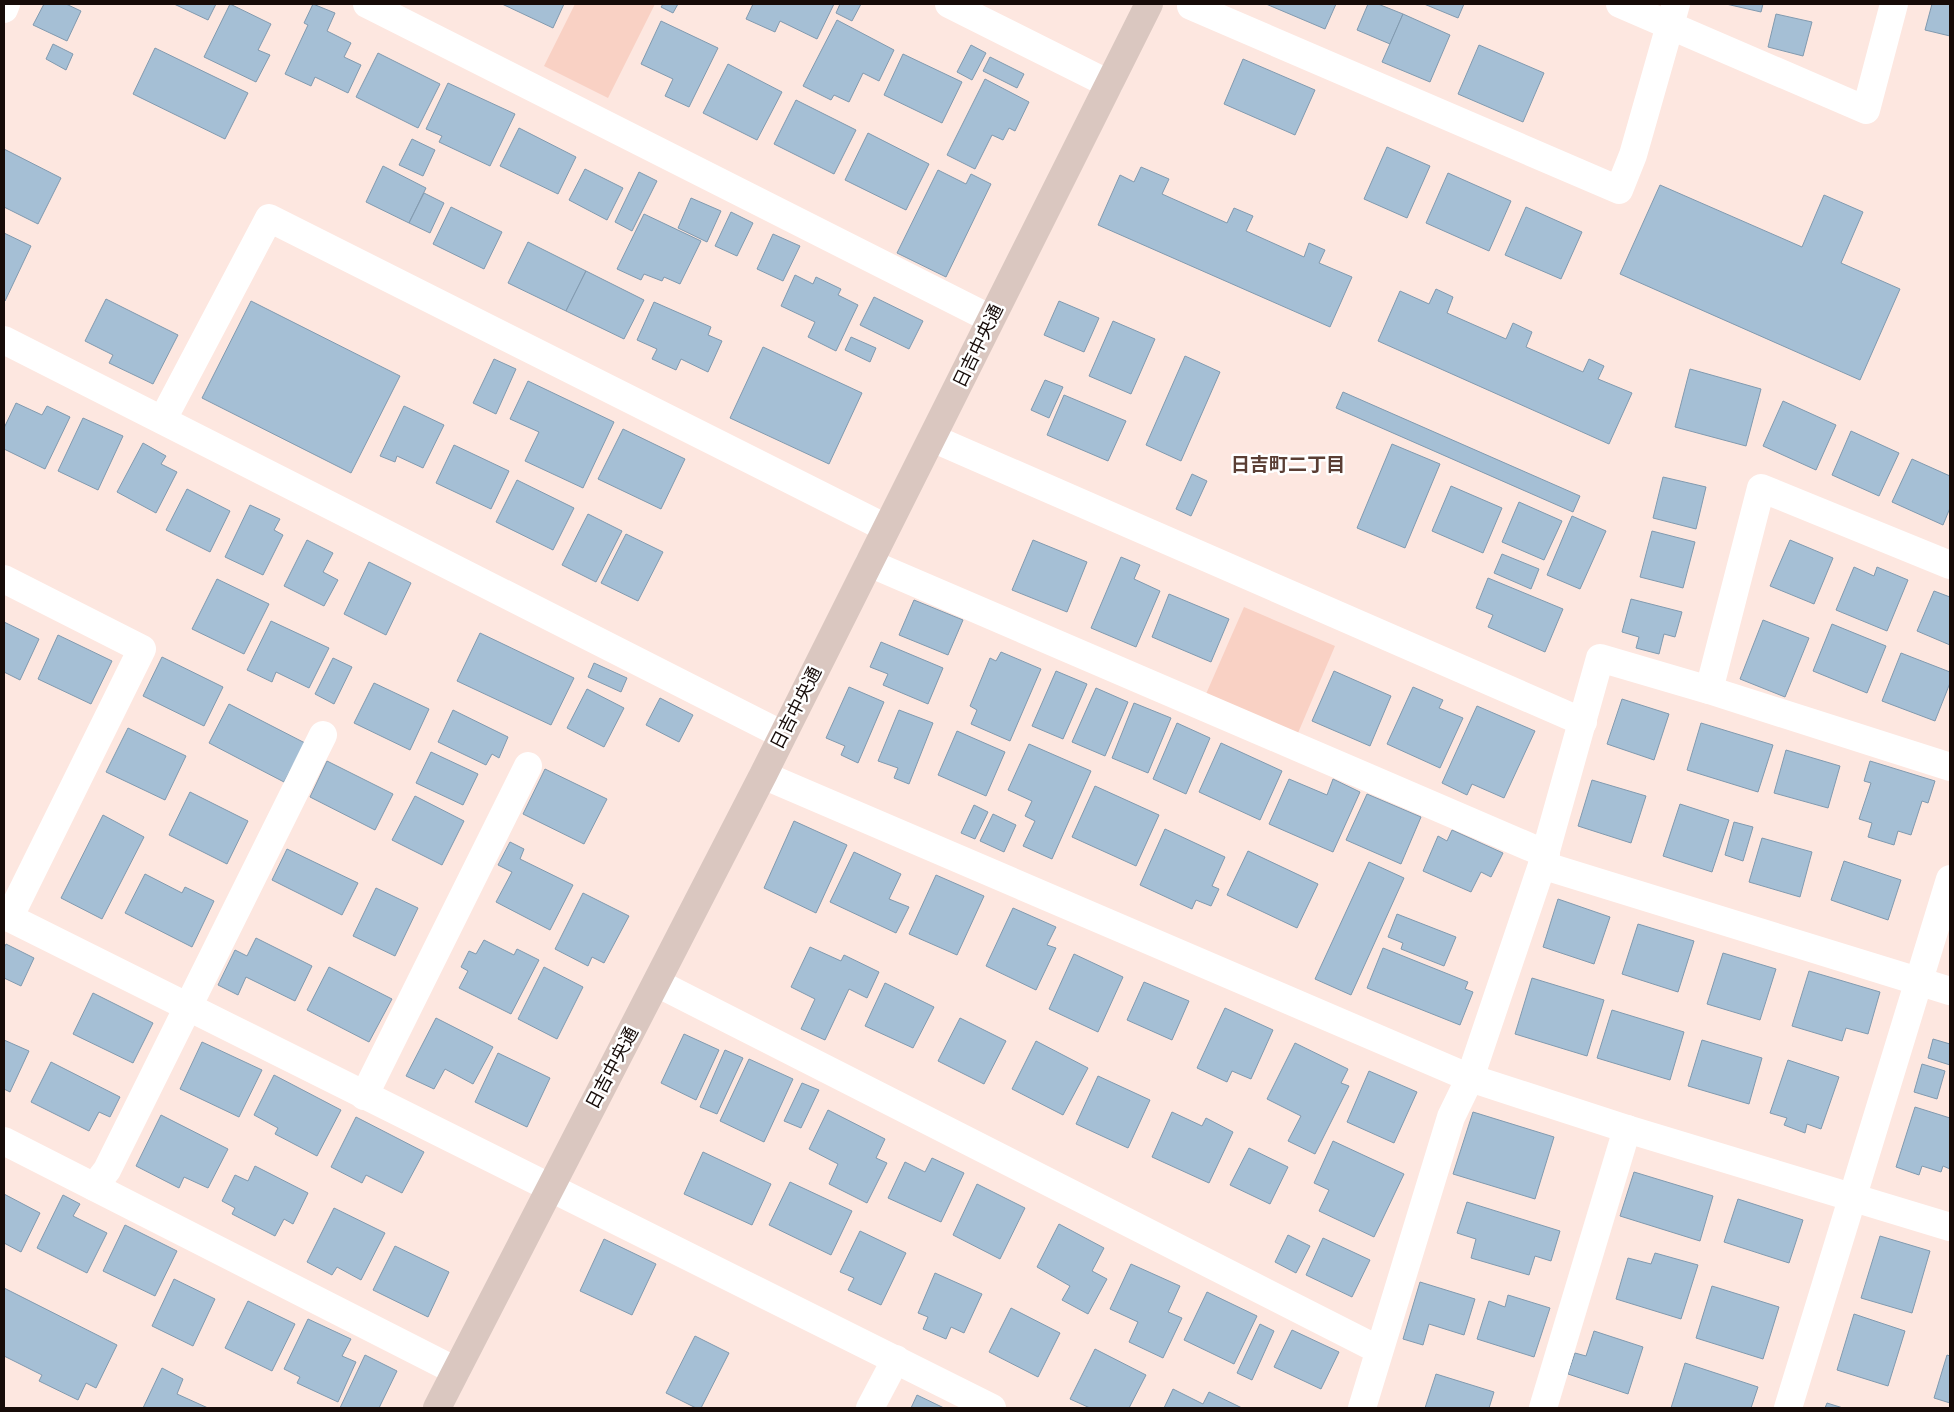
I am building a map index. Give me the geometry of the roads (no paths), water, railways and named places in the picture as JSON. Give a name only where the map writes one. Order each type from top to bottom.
[{"type":"street","points":[[4,8],[6,4]]},
{"type":"street","points":[[367,4],[991,319]]},
{"type":"street","points":[[949,4],[1109,84]]},
{"type":"street","name":"日吉中央通","points":[[437,1408],[763,775],[1149,4]]},
{"type":"street","points":[[1620,4],[1673,15],[1866,110],[1894,4]]},
{"type":"street","points":[[1191,6],[1618,190],[1633,155],[1673,15]]},
{"type":"street","points":[[163,420],[269,218],[886,528]]},
{"type":"street","points":[[4,340],[783,735]]},
{"type":"street","points":[[932,438],[1583,722]]},
{"type":"street","points":[[1709,690],[1761,488],[1950,565]]},
{"type":"street","points":[[869,563],[1544,859],[1950,991]]},
{"type":"street","points":[[4,579],[142,649],[7,917],[992,1408]]},
{"type":"street","points":[[1362,1408],[1451,1117],[1470,1078],[1544,859],[1600,658],[1709,690],[1950,767]]},
{"type":"street","points":[[94,1187],[107,1170],[323,736]]},
{"type":"street","points":[[364,1096],[528,766]]},
{"type":"street","points":[[763,775],[1470,1078],[1627,1129],[1950,1227]]},
{"type":"street","points":[[1788,1408],[1950,879]]},
{"type":"street","points":[[657,983],[1379,1350]]},
{"type":"street","points":[[1543,1408],[1627,1129]]},
{"type":"street","points":[[4,1141],[456,1372]]},
{"type":"street","points":[[870,1408],[896,1359]]},
{"type":"district","name":"日吉町二丁目","points":[[1288,464]]}]
